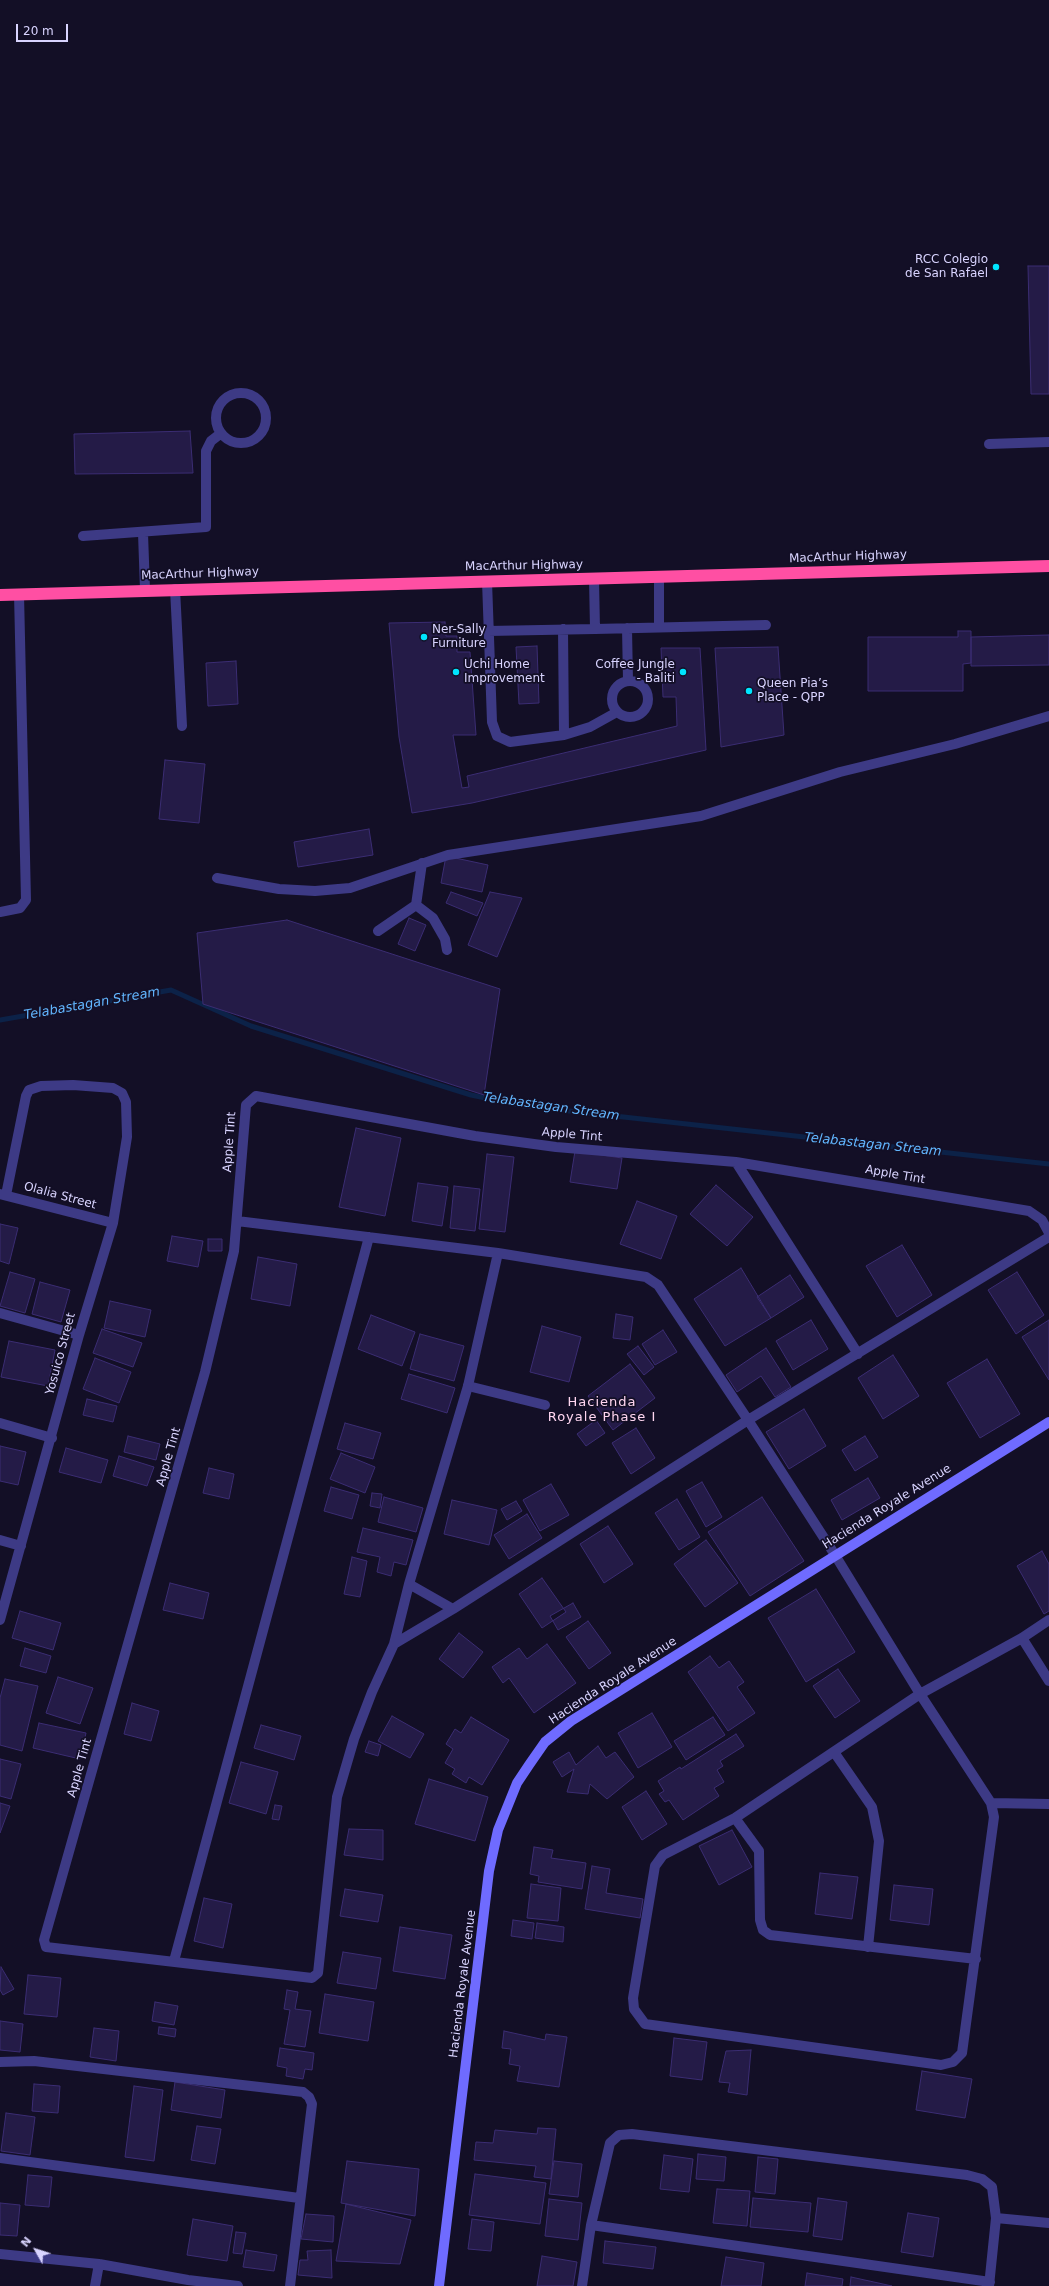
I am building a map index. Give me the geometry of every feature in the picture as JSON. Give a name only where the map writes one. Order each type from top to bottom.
[{"type":"highway","name":"MacArthur Highway","points":[[0,595],[1049,566]]},
{"type":"street","points":[[243,393],[258,400],[263,406],[266,422],[263,430],[254,439],[243,444],[234,443],[220,434],[215,418],[221,403],[227,397],[243,393]]},
{"type":"street","points":[[83,536],[143,533],[206,527],[206,451],[211,441],[220,434]]},
{"type":"street","points":[[989,444],[1049,442]]},
{"type":"street","points":[[143,533],[145,590]]},
{"type":"street","points":[[659,577],[659,627]]},
{"type":"street","points":[[594,579],[595,629]]},
{"type":"street","points":[[487,581],[492,722],[497,736],[510,742],[564,735],[590,727],[617,712]]},
{"type":"street","points":[[175,589],[182,726]]},
{"type":"street","points":[[0,912],[20,908],[26,900],[19,594]]},
{"type":"street","points":[[488,631],[766,624]]},
{"type":"street","points":[[627,628],[628,681]]},
{"type":"street","points":[[563,629],[564,735]]},
{"type":"street","points":[[628,681],[634,681],[645,688],[648,693],[648,706],[644,711],[634,717],[628,717],[617,712],[613,707],[612,696],[618,686],[628,681]]},
{"type":"street","points":[[217,878],[279,889],[315,891],[350,888],[448,855],[701,816],[840,772],[955,744],[1049,716]]},
{"type":"street","points":[[378,931],[416,905],[422,863]]},
{"type":"street","points":[[416,905],[433,918],[445,939],[447,950]]},
{"type":"street","name":"Yosuico Street","points":[[0,1620],[52,1438],[79,1335],[113,1223],[127,1137],[126,1102],[122,1093],[113,1088],[73,1085],[41,1086],[29,1090],[26,1096],[3,1194]]},
{"type":"street","name":"Apple Tint","points":[[174,1961],[57,1949],[46,1947],[44,1940],[192,1424],[229,1275],[237,1221],[243,1120],[246,1105],[256,1096],[521,1143],[736,1162],[1029,1211],[1042,1220],[1049,1233]]},
{"type":"street","points":[[736,1162],[858,1354]]},
{"type":"street","name":"Olalia Street","points":[[3,1194],[113,1223]]},
{"type":"street","points":[[237,1221],[498,1253],[646,1277],[658,1284],[835,1555],[920,1694],[991,1803],[994,1817],[976,1959],[962,2053],[953,2062],[941,2065],[645,2024],[634,2009],[633,1998],[655,1866],[662,1855],[736,1818],[920,1694],[1022,1638],[1049,1620]]},
{"type":"street","points":[[369,1236],[174,1961],[312,1978],[318,1973],[337,1797],[354,1739],[372,1692],[394,1644],[409,1584],[468,1386],[498,1253]]},
{"type":"street","points":[[394,1644],[453,1609],[748,1420],[1049,1237]]},
{"type":"street","points":[[0,1313],[79,1335]]},
{"type":"street","points":[[468,1386],[544,1405]]},
{"type":"street","name":"Hacienda Royale Avenue","points":[[439,2286],[489,1871],[498,1830],[517,1783],[545,1742],[571,1721],[1049,1422]]},
{"type":"street","points":[[0,1423],[52,1438]]},
{"type":"street","points":[[0,1540],[21,1546]]},
{"type":"street","points":[[409,1584],[453,1609]]},
{"type":"street","points":[[1022,1638],[1049,1681]]},
{"type":"street","points":[[834,1752],[872,1807],[879,1841],[868,1947]]},
{"type":"street","points":[[991,1803],[1049,1804]]},
{"type":"street","points":[[736,1818],[759,1851],[760,1920],[763,1930],[770,1935],[976,1959]]},
{"type":"street","points":[[0,2062],[34,2061],[303,2092],[309,2097],[312,2104],[299,2198],[290,2286]]},
{"type":"street","points":[[582,2286],[591,2225],[610,2143],[619,2134],[632,2134],[967,2175],[982,2179],[992,2187],[996,2218],[990,2284],[591,2225]]},
{"type":"street","points":[[0,2158],[299,2198]]},
{"type":"street","points":[[996,2218],[1049,2223]]},
{"type":"street","points":[[0,2254],[99,2264],[188,2283],[238,2286]]},
{"type":"street","points":[[95,2286],[99,2264]]},
{"type":"building","points":[[1028,266],[1049,266],[1049,394],[1031,394]]},
{"type":"building","points":[[190,431],[193,473],[75,474],[74,434]]},
{"type":"building","points":[[445,622],[446,636],[457,636],[457,652],[470,652],[476,735],[453,735],[462,788],[469,787],[467,776],[677,726],[676,697],[663,697],[661,648],[700,648],[706,750],[472,803],[412,813],[399,737],[389,623]]},
{"type":"building","points":[[958,631],[971,631],[971,663],[963,664],[963,691],[868,691],[868,637],[958,637]]},
{"type":"building","points":[[1049,635],[1049,665],[971,666],[971,637]]},
{"type":"building","points":[[537,646],[539,703],[519,704],[516,647]]},
{"type":"building","name":"Queen Pia’s Place - QPP","points":[[778,647],[784,735],[721,747],[715,648]]},
{"type":"building","points":[[236,661],[238,704],[208,706],[206,663]]},
{"type":"building","points":[[165,760],[205,764],[199,823],[159,819]]},
{"type":"building","points":[[369,829],[373,855],[298,867],[294,842]]},
{"type":"building","points":[[446,856],[488,865],[482,892],[441,883]]},
{"type":"building","points":[[451,892],[483,903],[477,916],[446,903]]},
{"type":"building","points":[[490,892],[522,898],[497,957],[468,945]]},
{"type":"building","points":[[409,918],[426,925],[415,951],[398,944]]},
{"type":"building","points":[[287,920],[500,989],[484,1095],[203,1004],[197,933]]},
{"type":"building","points":[[356,1128],[401,1138],[385,1216],[339,1207]]},
{"type":"building","points":[[575,1151],[622,1158],[617,1189],[570,1182]]},
{"type":"building","points":[[487,1154],[514,1157],[505,1232],[479,1229]]},
{"type":"building","points":[[418,1183],[448,1187],[442,1226],[412,1221]]},
{"type":"building","points":[[716,1185],[753,1217],[727,1246],[690,1214]]},
{"type":"building","points":[[454,1186],[480,1189],[475,1231],[450,1228]]},
{"type":"building","points":[[637,1201],[677,1216],[661,1259],[620,1244]]},
{"type":"building","points":[[0,1224],[18,1228],[9,1264],[0,1261]]},
{"type":"building","points":[[172,1236],[203,1241],[198,1267],[167,1261]]},
{"type":"building","points":[[208,1239],[222,1239],[222,1251],[208,1251]]},
{"type":"building","points":[[902,1245],[932,1295],[897,1317],[866,1266]]},
{"type":"building","points":[[258,1257],[297,1264],[290,1306],[251,1299]]},
{"type":"building","points":[[741,1268],[771,1318],[725,1346],[694,1299]]},
{"type":"building","points":[[10,1272],[35,1279],[25,1313],[0,1306]]},
{"type":"building","points":[[1017,1272],[1044,1315],[1016,1334],[988,1290]]},
{"type":"building","points":[[790,1275],[804,1297],[771,1318],[757,1297]]},
{"type":"building","points":[[40,1282],[70,1290],[61,1322],[32,1314]]},
{"type":"building","points":[[110,1301],[151,1310],[145,1337],[104,1328]]},
{"type":"building","points":[[616,1314],[633,1317],[630,1340],[613,1338]]},
{"type":"building","points":[[371,1315],[415,1332],[402,1366],[358,1349]]},
{"type":"building","points":[[811,1320],[828,1349],[793,1370],[776,1341]]},
{"type":"building","points":[[1049,1320],[1049,1380],[1022,1337]]},
{"type":"building","points":[[542,1326],[581,1337],[569,1382],[530,1372]]},
{"type":"building","points":[[102,1329],[142,1343],[133,1367],[93,1353]]},
{"type":"building","points":[[663,1330],[677,1352],[655,1365],[642,1344]]},
{"type":"building","points":[[420,1334],[464,1346],[454,1381],[410,1369]]},
{"type":"building","points":[[9,1341],[55,1350],[48,1386],[1,1377]]},
{"type":"building","points":[[638,1346],[654,1367],[644,1375],[627,1354]]},
{"type":"building","points":[[766,1348],[791,1387],[775,1397],[761,1376],[737,1392],[726,1375]]},
{"type":"building","points":[[893,1355],[919,1396],[883,1419],[858,1378]]},
{"type":"building","points":[[95,1358],[131,1372],[119,1403],[83,1389]]},
{"type":"building","points":[[987,1359],[1020,1414],[980,1438],[947,1383]]},
{"type":"building","points":[[630,1364],[655,1398],[613,1430],[588,1396]]},
{"type":"building","points":[[409,1374],[455,1388],[447,1413],[401,1399]]},
{"type":"building","points":[[87,1399],[117,1406],[113,1422],[83,1415]]},
{"type":"building","points":[[804,1409],[826,1446],[789,1469],[766,1432]]},
{"type":"building","points":[[596,1420],[605,1433],[586,1446],[577,1434]]},
{"type":"building","points":[[345,1423],[381,1433],[373,1459],[337,1449]]},
{"type":"building","points":[[636,1428],[655,1458],[631,1474],[612,1443]]},
{"type":"building","points":[[128,1436],[160,1444],[156,1460],[124,1452]]},
{"type":"building","points":[[865,1436],[878,1457],[855,1471],[842,1450]]},
{"type":"building","points":[[0,1446],[26,1452],[18,1485],[0,1481]]},
{"type":"building","points":[[66,1448],[108,1460],[101,1483],[59,1472]]},
{"type":"building","points":[[341,1453],[375,1467],[365,1493],[330,1479]]},
{"type":"building","points":[[119,1456],[154,1467],[147,1486],[113,1476]]},
{"type":"building","points":[[209,1468],[234,1474],[229,1499],[203,1493]]},
{"type":"building","points":[[868,1478],[880,1498],[842,1520],[831,1500]]},
{"type":"building","points":[[702,1482],[722,1517],[706,1527],[686,1491]]},
{"type":"building","points":[[551,1484],[569,1515],[540,1531],[523,1500]]},
{"type":"building","points":[[331,1487],[359,1495],[352,1519],[324,1511]]},
{"type":"building","points":[[372,1493],[382,1494],[380,1508],[370,1506]]},
{"type":"building","points":[[384,1497],[423,1508],[416,1532],[378,1522]]},
{"type":"building","points":[[762,1497],[804,1561],[750,1596],[708,1532]]},
{"type":"building","points":[[677,1499],[700,1537],[679,1550],[655,1513]]},
{"type":"building","points":[[452,1500],[497,1510],[489,1545],[444,1534]]},
{"type":"building","points":[[516,1501],[522,1511],[507,1520],[501,1509]]},
{"type":"building","points":[[527,1514],[542,1538],[509,1559],[494,1535]]},
{"type":"building","points":[[608,1526],[633,1564],[604,1583],[580,1544]]},
{"type":"building","points":[[363,1528],[413,1540],[406,1565],[394,1562],[391,1576],[377,1572],[380,1557],[357,1552]]},
{"type":"building","points":[[706,1540],[738,1583],[705,1607],[674,1564]]},
{"type":"building","points":[[1042,1551],[1049,1564],[1049,1611],[1044,1614],[1017,1566]]},
{"type":"building","points":[[352,1557],[367,1561],[360,1597],[344,1594]]},
{"type":"building","points":[[542,1578],[566,1612],[542,1628],[519,1594]]},
{"type":"building","points":[[170,1583],[209,1593],[203,1619],[163,1610]]},
{"type":"building","points":[[816,1589],[855,1652],[806,1682],[768,1618]]},
{"type":"building","points":[[573,1603],[581,1617],[558,1630],[550,1616]]},
{"type":"building","points":[[20,1611],[61,1623],[53,1650],[12,1638]]},
{"type":"building","points":[[588,1621],[611,1653],[589,1669],[566,1637]]},
{"type":"building","points":[[459,1633],[483,1652],[463,1678],[439,1659]]},
{"type":"building","points":[[547,1644],[576,1683],[534,1713],[509,1678],[503,1683],[492,1667],[519,1648],[527,1659]]},
{"type":"building","points":[[25,1648],[51,1656],[46,1673],[20,1666]]},
{"type":"building","points":[[710,1656],[719,1668],[729,1661],[744,1682],[737,1687],[755,1713],[728,1731],[688,1672]]},
{"type":"building","points":[[838,1669],[860,1701],[835,1718],[813,1686]]},
{"type":"building","points":[[58,1677],[93,1688],[80,1724],[46,1713]]},
{"type":"building","points":[[5,1679],[38,1686],[22,1751],[0,1745],[0,1698]]},
{"type":"building","points":[[132,1703],[159,1711],[151,1741],[124,1734]]},
{"type":"building","points":[[652,1713],[672,1747],[638,1768],[618,1733]]},
{"type":"building","points":[[392,1716],[424,1734],[410,1758],[378,1741]]},
{"type":"building","points":[[471,1717],[509,1740],[482,1785],[469,1777],[466,1783],[452,1774],[455,1769],[445,1763],[453,1749],[446,1744],[455,1729],[461,1733]]},
{"type":"building","points":[[713,1717],[725,1735],[686,1760],[674,1741]]},
{"type":"building","points":[[39,1723],[86,1733],[80,1759],[33,1748]]},
{"type":"building","points":[[261,1725],[301,1736],[294,1760],[254,1748]]},
{"type":"building","points":[[736,1734],[744,1746],[720,1761],[723,1766],[717,1770],[724,1782],[714,1788],[719,1796],[683,1820],[669,1800],[665,1802],[659,1794],[664,1791],[658,1781],[680,1767],[681,1769]]},
{"type":"building","points":[[369,1741],[381,1745],[378,1756],[365,1752]]},
{"type":"building","points":[[598,1746],[606,1758],[615,1752],[634,1777],[607,1799],[590,1784],[588,1794],[567,1792],[574,1769],[562,1777],[553,1762],[569,1752],[576,1765]]},
{"type":"building","points":[[0,1759],[21,1764],[11,1799],[0,1796]]},
{"type":"building","points":[[241,1762],[278,1772],[266,1814],[229,1803]]},
{"type":"building","points":[[429,1779],[488,1797],[475,1841],[415,1824]]},
{"type":"building","points":[[646,1791],[667,1824],[642,1840],[622,1807]]},
{"type":"building","points":[[0,1803],[10,1806],[0,1833]]},
{"type":"building","points":[[275,1805],[282,1806],[279,1820],[272,1819]]},
{"type":"building","points":[[349,1829],[383,1830],[383,1860],[344,1855]]},
{"type":"building","points":[[732,1830],[752,1867],[719,1885],[699,1846]]},
{"type":"building","points":[[534,1847],[553,1850],[551,1858],[586,1863],[582,1889],[538,1882],[539,1876],[530,1874]]},
{"type":"building","points":[[592,1866],[610,1869],[606,1893],[643,1899],[640,1918],[585,1909]]},
{"type":"building","points":[[820,1873],[858,1877],[852,1919],[815,1914]]},
{"type":"building","points":[[531,1884],[561,1888],[558,1921],[527,1918]]},
{"type":"building","points":[[894,1885],[933,1889],[929,1925],[890,1920]]},
{"type":"building","points":[[345,1889],[383,1895],[378,1922],[340,1916]]},
{"type":"building","points":[[204,1898],[232,1904],[223,1948],[194,1941]]},
{"type":"building","points":[[513,1920],[534,1923],[532,1939],[511,1936]]},
{"type":"building","points":[[537,1923],[564,1927],[563,1942],[535,1938]]},
{"type":"building","points":[[400,1927],[452,1935],[445,1979],[393,1971]]},
{"type":"building","points":[[343,1952],[381,1958],[376,1989],[337,1983]]},
{"type":"building","points":[[1,1967],[14,1989],[3,1995],[0,1990]]},
{"type":"building","points":[[28,1975],[61,1978],[57,2017],[24,2014]]},
{"type":"building","points":[[287,1990],[298,1992],[295,2009],[311,2011],[305,2047],[284,2044],[290,2010],[284,2009]]},
{"type":"building","points":[[325,1994],[374,2002],[368,2041],[319,2033]]},
{"type":"building","points":[[155,2002],[178,2006],[174,2025],[152,2021]]},
{"type":"building","points":[[0,2021],[23,2024],[20,2052],[0,2050]]},
{"type":"building","points":[[159,2027],[176,2029],[175,2037],[158,2034]]},
{"type":"building","points":[[94,2028],[119,2031],[116,2061],[90,2057]]},
{"type":"building","points":[[504,2031],[545,2040],[546,2034],[567,2037],[559,2087],[517,2081],[520,2066],[509,2064],[511,2049],[502,2048]]},
{"type":"building","points":[[674,2038],[707,2042],[702,2080],[670,2076]]},
{"type":"building","points":[[280,2048],[314,2053],[312,2070],[305,2069],[303,2079],[286,2076],[287,2068],[277,2066]]},
{"type":"building","points":[[751,2050],[747,2095],[728,2092],[730,2083],[719,2082],[726,2051]]},
{"type":"building","points":[[922,2071],[972,2079],[965,2118],[916,2110]]},
{"type":"building","points":[[175,2082],[225,2090],[221,2118],[171,2110]]},
{"type":"building","points":[[34,2084],[60,2086],[58,2113],[32,2111]]},
{"type":"building","points":[[134,2086],[163,2090],[154,2161],[125,2157]]},
{"type":"building","points":[[6,2113],[35,2117],[30,2155],[1,2151]]},
{"type":"building","points":[[197,2126],[221,2129],[215,2164],[191,2160]]},
{"type":"building","points":[[538,2128],[556,2129],[551,2179],[534,2177],[536,2166],[474,2160],[476,2142],[493,2143],[495,2130],[537,2134]]},
{"type":"building","points":[[698,2154],[726,2157],[724,2181],[696,2179]]},
{"type":"building","points":[[664,2155],[693,2159],[689,2192],[660,2189]]},
{"type":"building","points":[[758,2157],[778,2159],[775,2194],[755,2192]]},
{"type":"building","points":[[347,2161],[419,2169],[415,2216],[341,2203]]},
{"type":"building","points":[[554,2161],[582,2164],[578,2197],[549,2194]]},
{"type":"building","points":[[475,2174],[546,2183],[540,2224],[469,2215]]},
{"type":"building","points":[[28,2175],[52,2177],[49,2207],[25,2205]]},
{"type":"building","points":[[717,2189],[750,2191],[747,2226],[713,2223]]},
{"type":"building","points":[[753,2198],[811,2203],[808,2232],[750,2227]]},
{"type":"building","points":[[818,2198],[847,2202],[842,2240],[813,2236]]},
{"type":"building","points":[[549,2199],[582,2203],[578,2240],[545,2236]]},
{"type":"building","points":[[0,2203],[20,2205],[17,2236],[0,2235]]},
{"type":"building","points":[[346,2204],[411,2220],[400,2264],[336,2261]]},
{"type":"building","points":[[908,2213],[939,2218],[933,2257],[901,2252]]},
{"type":"building","points":[[306,2214],[334,2216],[333,2242],[301,2239]]},
{"type":"building","points":[[193,2219],[233,2226],[227,2261],[187,2255]]},
{"type":"building","points":[[472,2219],[494,2222],[491,2251],[468,2249]]},
{"type":"building","points":[[236,2232],[246,2233],[242,2254],[233,2253]]},
{"type":"building","points":[[605,2241],[656,2247],[653,2269],[603,2263]]},
{"type":"building","points":[[246,2250],[277,2255],[274,2271],[243,2267]]},
{"type":"building","points":[[331,2250],[332,2278],[298,2275],[300,2260],[308,2260],[307,2251]]},
{"type":"building","points":[[542,2256],[577,2262],[573,2286],[537,2286]]},
{"type":"building","points":[[726,2257],[764,2263],[761,2286],[721,2286]]},
{"type":"building","points":[[807,2273],[843,2279],[842,2286],[805,2286]]},
{"type":"building","points":[[851,2277],[892,2286],[850,2286]]},
{"type":"waterway","name":"Telabastagan Stream","points":[[0,1020],[171,990],[251,1026],[471,1095],[524,1106],[1049,1164]]},
{"type":"place","name":"RCC Colegio de San Rafael","points":[[996,267]]},
{"type":"place","name":"Ner-Sally Furniture","points":[[424,637]]},
{"type":"place","name":"Uchi Home Improvement","points":[[456,672]]},
{"type":"place","name":"Coffee Jungle - Baliti","points":[[683,672]]},
{"type":"place","name":"Queen Pia’s Place - QPP","points":[[749,691]]},
{"type":"district","name":"Hacienda Royale Phase Ⅰ","points":[[602,1410]]}]
